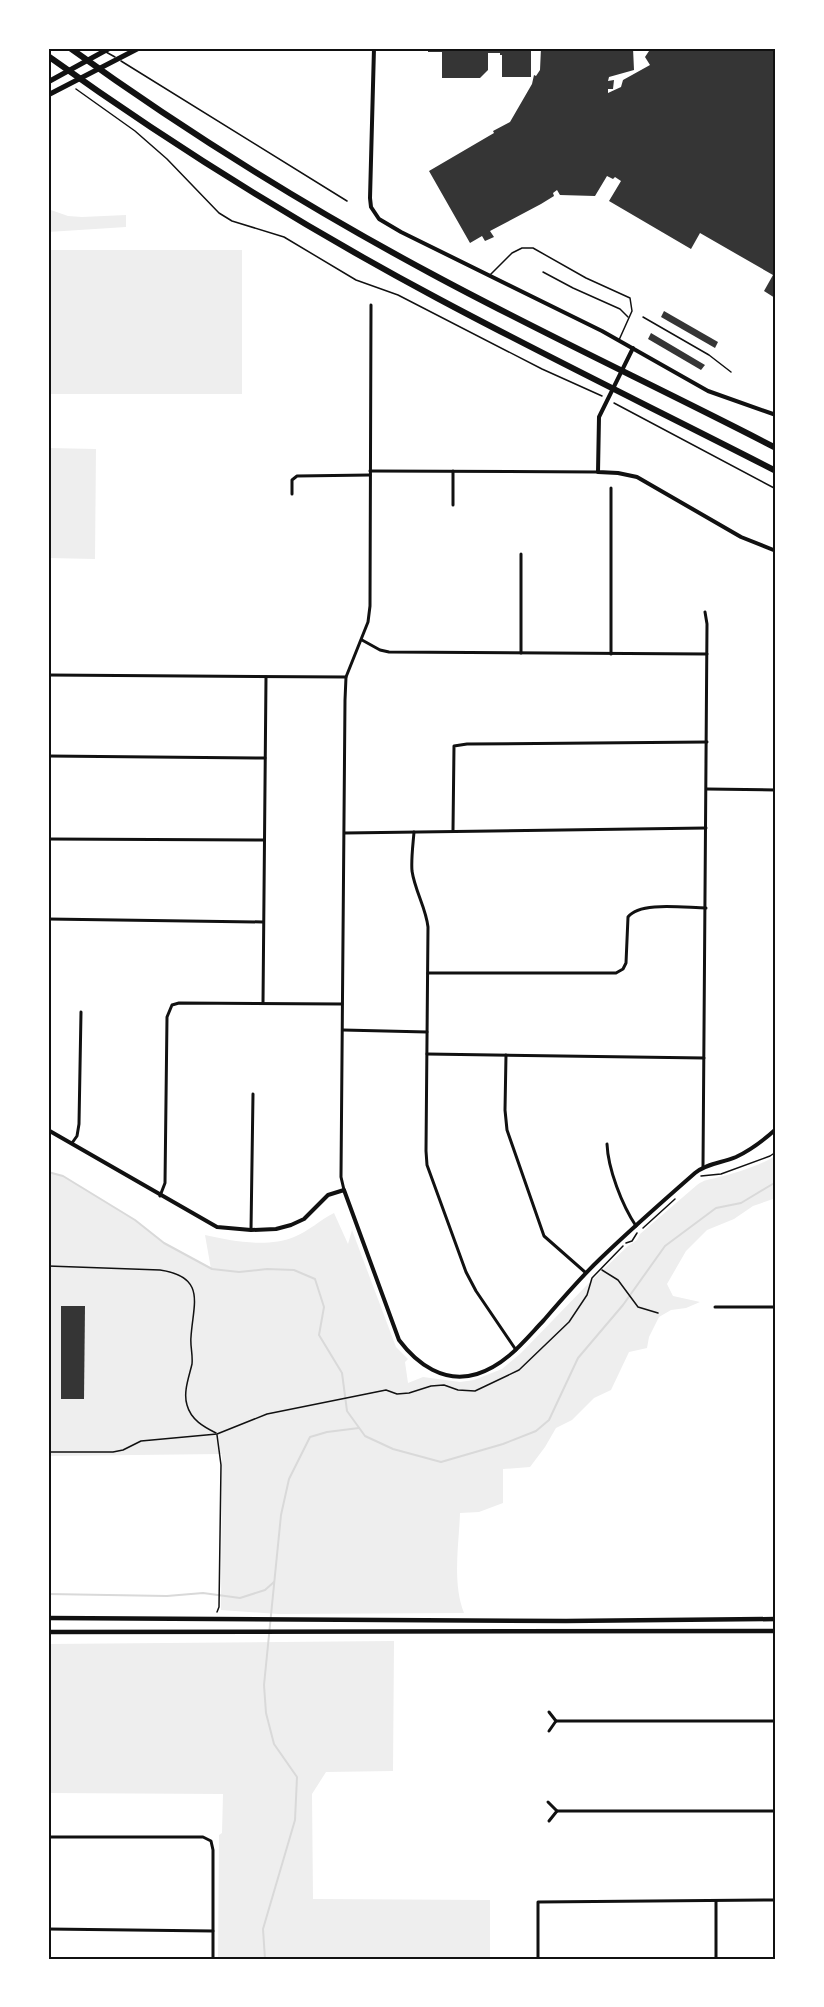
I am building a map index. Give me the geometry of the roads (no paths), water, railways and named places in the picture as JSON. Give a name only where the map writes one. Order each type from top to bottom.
[{"type":"highway","points":[[70,48],[213,145],[360,234],[515,317],[776,448]]},
{"type":"highway","points":[[48,82],[110,48]]},
{"type":"highway","points":[[48,95],[139,48]]},
{"type":"highway","points":[[48,56],[157,131],[285,212],[347,248],[519,341],[776,471]]},
{"type":"main road","points":[[48,1618],[566,1621],[776,1618]]},
{"type":"main road","points":[[48,1632],[776,1631]]},
{"type":"street","points":[[374,48],[370,198],[373,211],[379,219],[619,340],[708,391],[776,415]]},
{"type":"street","points":[[371,305],[368,622],[346,677],[340,1177],[399,1340],[410,1354],[429,1369],[456,1377],[474,1375],[504,1362],[586,1273],[703,1167],[735,1157],[751,1149],[776,1129]]},
{"type":"street","points":[[598,472],[598,424],[605,404],[633,348]]},
{"type":"street","points":[[453,471],[453,505]]},
{"type":"street","points":[[292,494],[292,480],[297,476],[453,471],[618,473],[637,477],[741,537],[776,551]]},
{"type":"street","points":[[611,488],[611,654]]},
{"type":"street","points":[[521,554],[521,653]]},
{"type":"street","points":[[703,1167],[707,742],[707,624],[705,612]]},
{"type":"street","points":[[362,640],[380,650],[389,652],[707,654]]},
{"type":"street","points":[[48,675],[346,677]]},
{"type":"street","points":[[262,1003],[266,677]]},
{"type":"street","points":[[453,831],[453,746],[707,742]]},
{"type":"street","points":[[48,756],[265,758]]},
{"type":"street","points":[[706,789],[776,790]]},
{"type":"street","points":[[345,833],[706,828]]},
{"type":"street","points":[[414,832],[412,871],[416,889],[427,915],[426,1151],[428,1165],[466,1272],[476,1291],[516,1350]]},
{"type":"street","points":[[48,838],[264,840]]},
{"type":"street","points":[[428,973],[616,973],[623,969],[626,963],[628,917],[632,911],[642,907],[706,908]]},
{"type":"street","points":[[48,919],[263,922]]},
{"type":"street","points":[[160,1196],[165,1183],[168,1011],[172,1005],[179,1003],[342,1004]]},
{"type":"street","points":[[72,1143],[77,1136],[79,1124],[81,1012]]},
{"type":"street","points":[[343,1030],[427,1032]]},
{"type":"street","points":[[427,1054],[704,1058]]},
{"type":"street","points":[[506,1055],[507,1130],[544,1236],[586,1273]]},
{"type":"street","points":[[251,1230],[253,1094]]},
{"type":"street","points":[[48,1130],[217,1227],[251,1230],[276,1229],[291,1225],[303,1219],[328,1196],[344,1190]]},
{"type":"street","points":[[607,1144],[607,1154],[622,1200],[636,1226]]},
{"type":"street","points":[[715,1307],[776,1307]]},
{"type":"street","points":[[549,1712],[556,1721]]},
{"type":"street","points":[[556,1721],[776,1721]]},
{"type":"street","points":[[549,1731],[556,1721]]},
{"type":"street","points":[[548,1802],[557,1811],[776,1811]]},
{"type":"street","points":[[549,1821],[557,1811]]},
{"type":"street","points":[[48,1837],[203,1837],[211,1841],[213,1850],[213,1959]]},
{"type":"street","points":[[538,1959],[538,1902],[776,1900]]},
{"type":"street","points":[[716,1901],[716,1959]]},
{"type":"street","points":[[48,1929],[213,1931]]},
{"type":"lane","points":[[100,48],[347,201]]},
{"type":"lane","points":[[489,275],[512,253],[526,247],[533,248],[586,278],[628,297],[633,306],[619,340]]},
{"type":"lane","points":[[543,272],[620,309],[629,318]]},
{"type":"lane","points":[[643,317],[709,355],[731,372]]},
{"type":"waterway","points":[[48,1172],[63,1176],[135,1220],[164,1243],[212,1269],[239,1272],[267,1269],[294,1270],[315,1279],[324,1307],[319,1335],[342,1373],[347,1411],[365,1436],[393,1449],[441,1462],[503,1444],[536,1431],[549,1420],[578,1358],[623,1305],[665,1246],[716,1208],[741,1203],[776,1182]]},
{"type":"waterway","points":[[265,1959],[263,1929],[295,1820],[297,1777],[274,1744],[266,1713],[264,1685],[281,1515],[289,1479],[310,1437],[327,1432],[359,1428]]},
{"type":"waterway","points":[[48,1594],[167,1596],[203,1593],[240,1598],[265,1590],[274,1582]]}]
